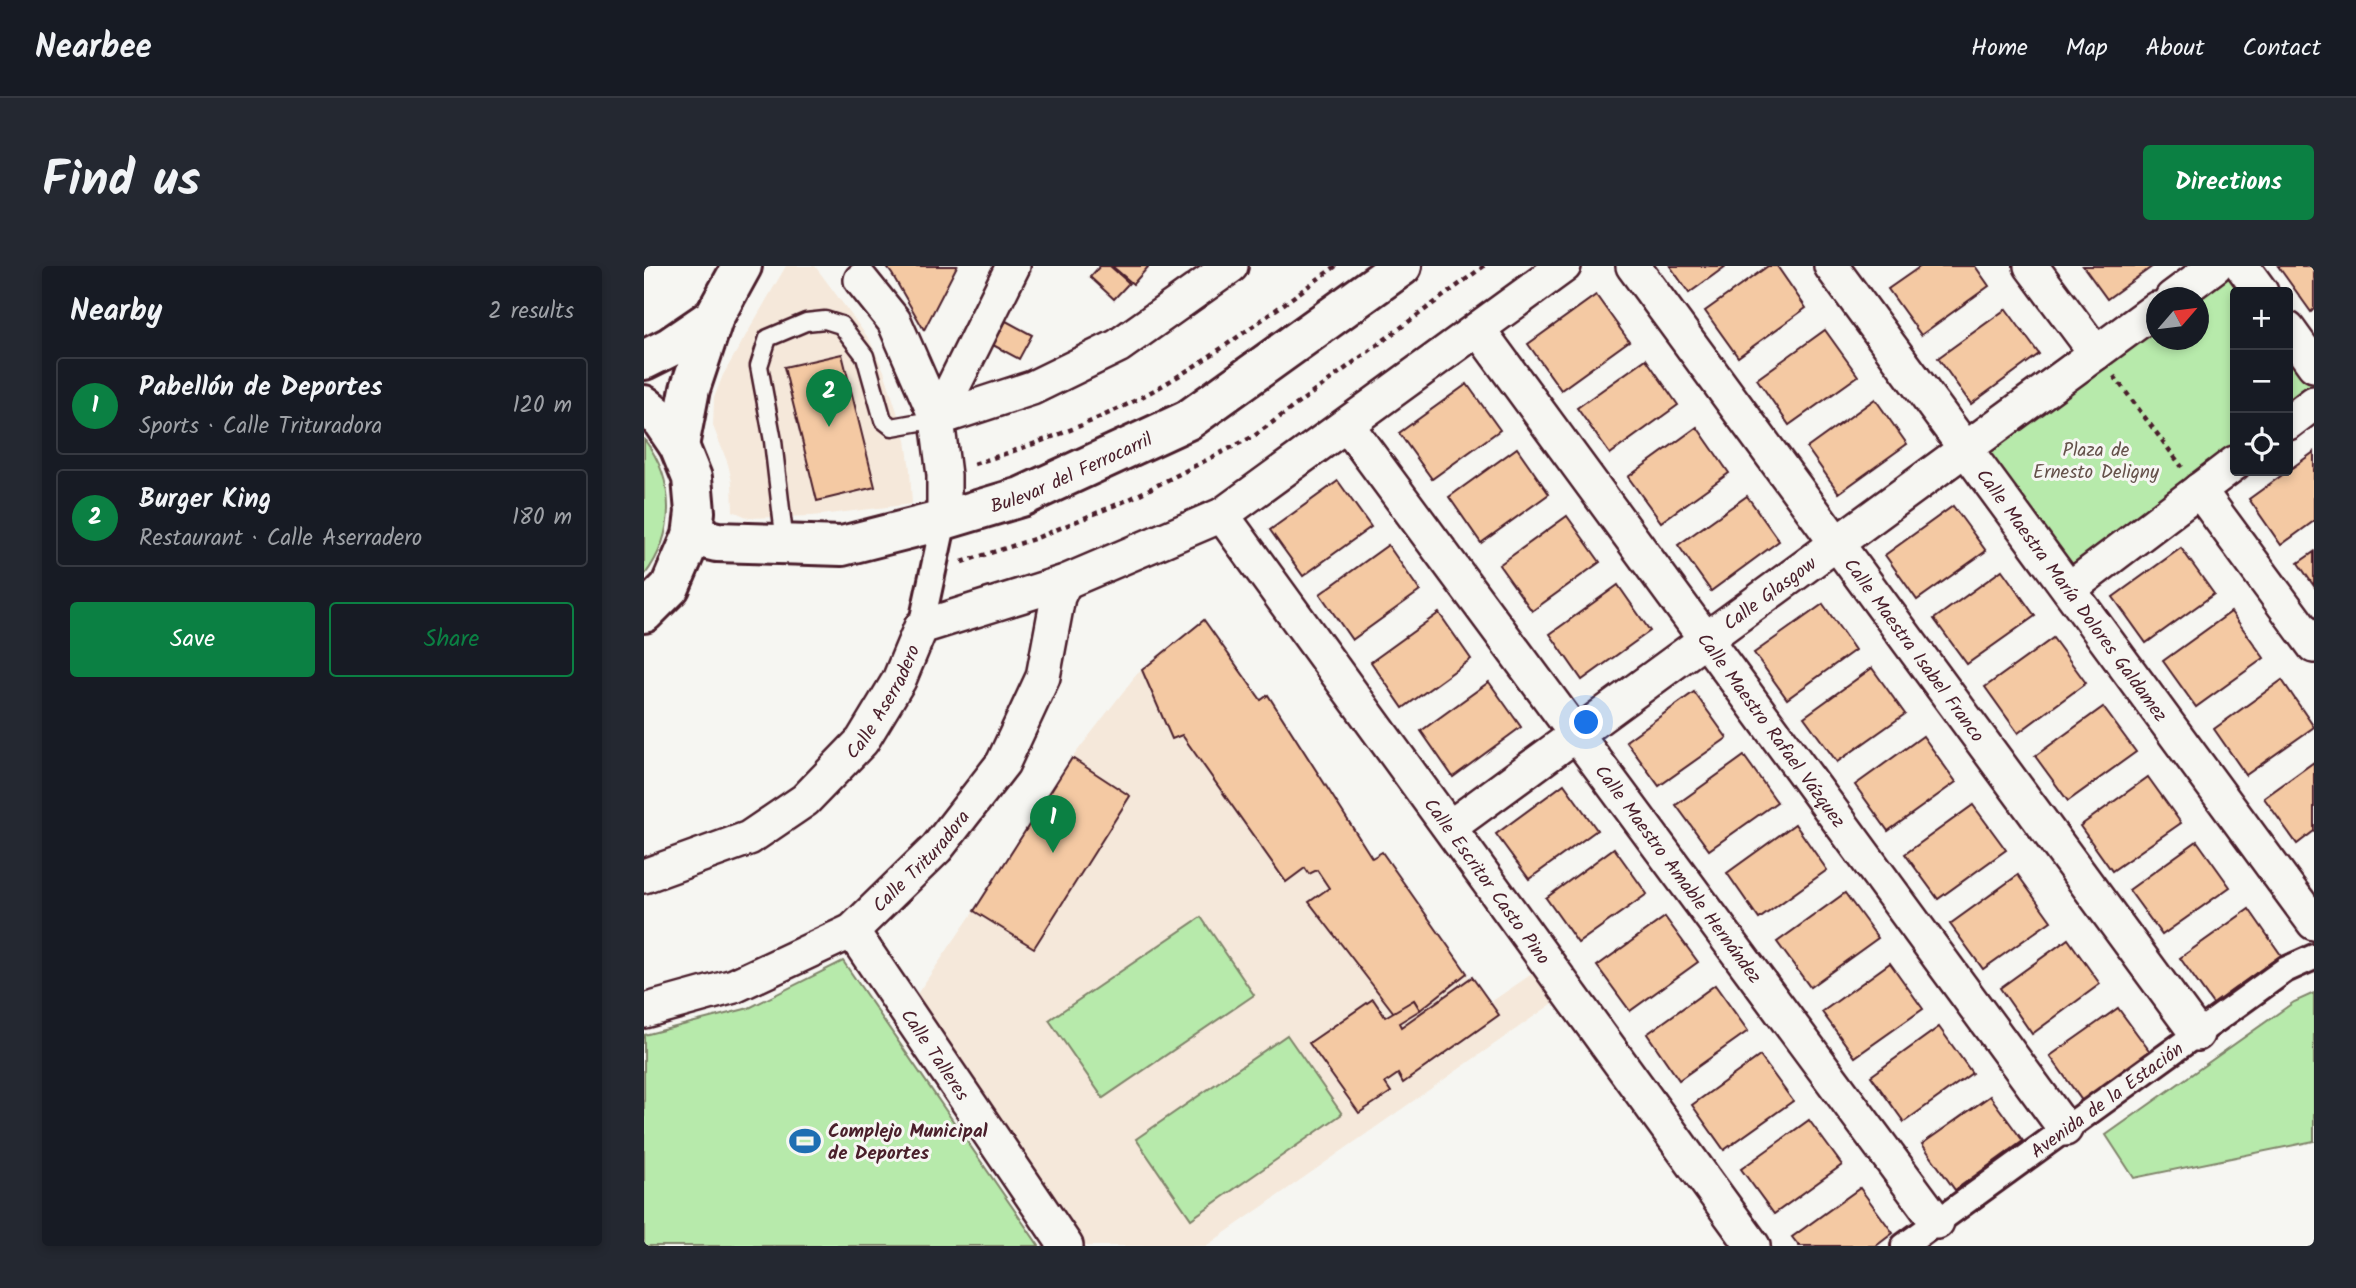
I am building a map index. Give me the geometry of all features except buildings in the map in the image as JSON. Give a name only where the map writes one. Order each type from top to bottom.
[{"type":"street","points":[[680,446],[690,389],[714,317],[742,266]]},
{"type":"street","points":[[937,419],[1013,266]]},
{"type":"street","points":[[937,419],[1032,388],[1118,346],[1230,266]]},
{"type":"street","name":"Bulevar del Ferrocarril","points":[[692,536],[717,542],[842,546],[1021,497],[1188,420],[1402,266]]},
{"type":"street","points":[[921,627],[1065,582],[1222,516],[1564,266]]},
{"type":"street","name":"Calle Maestra Isabel Franco","points":[[1633,266],[2197,1034]]},
{"type":"street","name":"Calle Maestra María Dolores Galdamez","points":[[1831,266],[2314,923]]},
{"type":"street","points":[[2031,266],[2096,353]]},
{"type":"street","points":[[2187,287],[2215,266]]},
{"type":"street","points":[[2242,266],[2257,287]]},
{"type":"street","name":"Calle Aserradero","points":[[644,876],[749,838],[805,800],[862,741],[899,680],[921,627],[944,520],[944,475],[937,419],[894,321],[854,273]]},
{"type":"street","points":[[644,360],[670,347],[714,317]]},
{"type":"street","name":"Calle Glasgow","points":[[1450,827],[2146,317]]},
{"type":"street","name":"Calle Maestro Rafael Vázquez","points":[[1478,329],[2065,1129]]},
{"type":"street","points":[[2293,336],[2314,365]]},
{"type":"street","points":[[2293,419],[2314,403]]},
{"type":"street","points":[[644,405],[660,418],[680,446],[691,478],[695,512],[692,536],[670,587],[644,613]]},
{"type":"street","name":"Calle Maestro Amable Hernández","points":[[1347,425],[1937,1222]]},
{"type":"street","points":[[2069,589],[2230,467]]},
{"type":"street","points":[[2199,490],[2314,646]]},
{"type":"street","name":"Calle Escritor Casto Pino","points":[[1222,516],[1753,1246]]},
{"type":"street","name":"Calle Trituradora","points":[[644,1011],[734,986],[852,931],[937,848],[1003,763],[1043,677],[1058,597],[1065,582]]},
{"type":"street","name":"Calle Talleres","points":[[852,931],[1066,1246]]},
{"type":"street","name":"Avenida de la Estación","points":[[1904,1246],[2285,970],[2314,957]]},
{"type":"lane","points":[[785,544],[773,441],[758,366],[768,338],[806,321],[825,320],[841,325],[865,356],[883,420],[892,427],[937,419]]},
{"type":"path","points":[[944,475],[1060,436],[1130,403],[1193,366],[1336,266]]},
{"type":"path","points":[[2096,353],[2199,490]]},
{"type":"shaded area","points":[[786,266],[815,266],[869,339],[884,371],[906,440],[912,504],[812,516],[749,518],[733,511],[728,464],[713,426],[714,398],[723,375]]},
{"type":"shaded area","points":[[1204,620],[1261,700],[1268,695],[1372,858],[1382,852],[1488,1004],[1548,963],[1569,992],[1206,1246],[1066,1246],[906,1010],[974,911],[1072,758],[1136,675]]},
{"type":"green space","name":"Plaza de Ernesto Deligny","points":[[2215,266],[2252,287],[2230,287],[2230,467],[2069,589],[1966,449],[2146,316],[2146,350],[2209,350],[2209,287],[2204,287]]},
{"type":"green space","points":[[2293,336],[2314,365],[2314,403],[2293,419]]},
{"type":"green space","points":[[644,439],[662,472],[668,508],[662,543],[644,576]]},
{"type":"green space","points":[[1201,917],[1254,995],[1103,1098],[1049,1020]]},
{"type":"green space","name":"Complejo Municipal de Deportes","points":[[843,961],[1039,1246],[644,1246],[644,1035],[749,1008]]},
{"type":"green space","points":[[2314,993],[2314,1141],[2134,1178],[2106,1135],[2294,1002]]},
{"type":"green space","points":[[1287,1035],[1342,1114],[1191,1219],[1136,1139]]},
{"type":"place","name":"Burger King","points":[[829,427]]},
{"type":"place","name":"Pabellón de Deportes","points":[[1053,853]]},
{"type":"place","name":"Complejo Municipal de Deportes","points":[[805,1141]]}]
